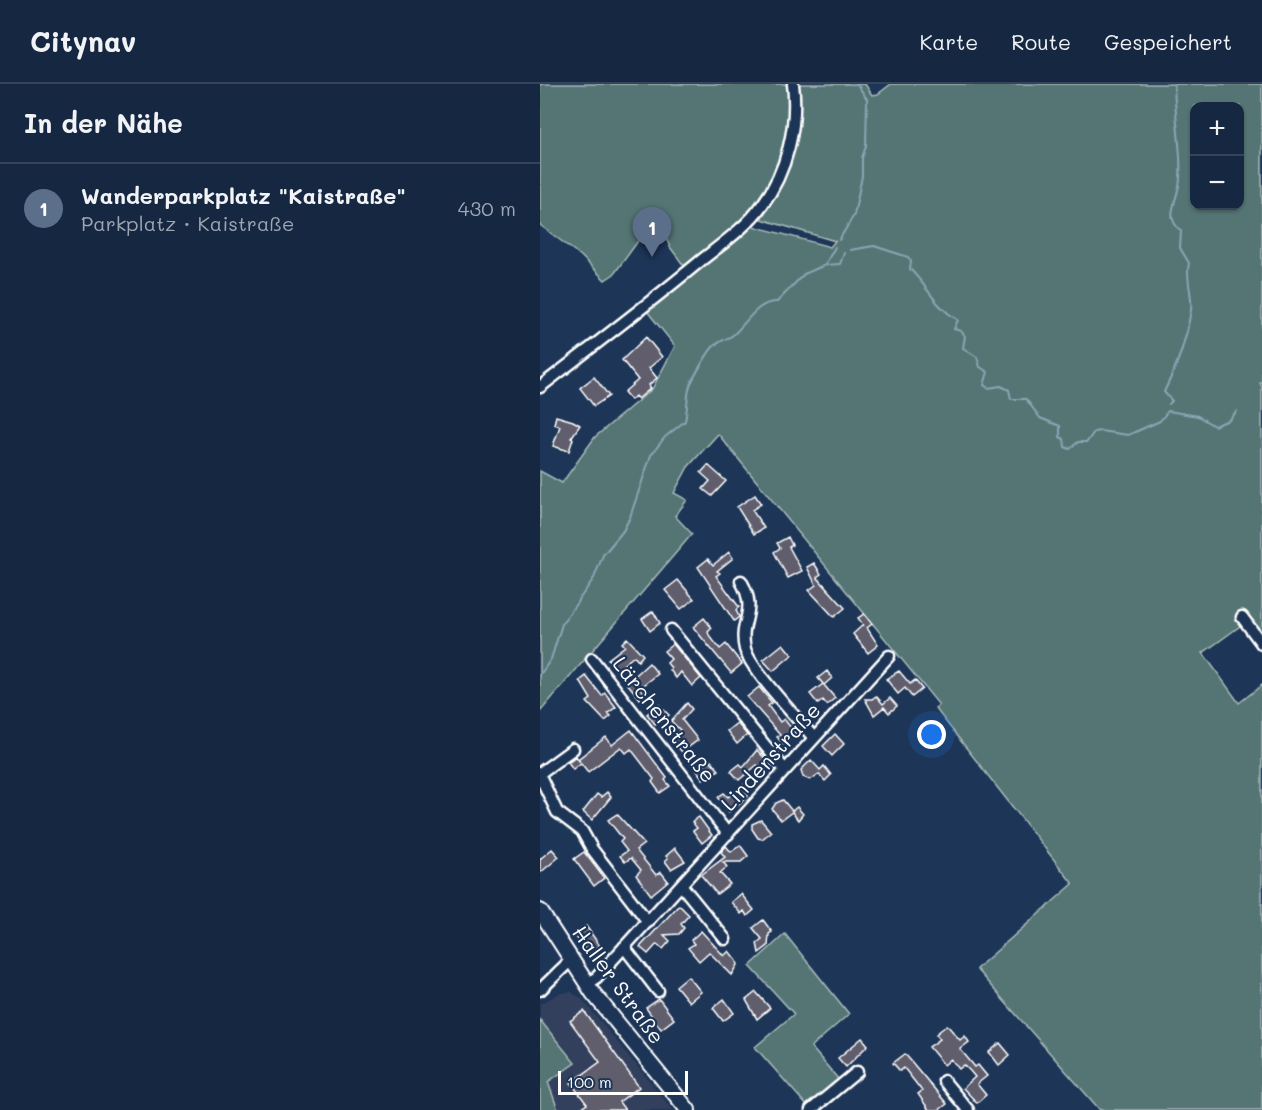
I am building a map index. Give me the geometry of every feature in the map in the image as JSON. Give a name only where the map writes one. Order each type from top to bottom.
[{"type":"main road","name":"Haller Straße","points":[[540,910],[570,961],[587,984],[688,1110]]},
{"type":"street","points":[[540,387],[642,310],[751,219],[776,182],[787,152],[795,99],[793,84]]},
{"type":"street","points":[[741,581],[750,601],[744,637],[748,657],[814,738]]},
{"type":"street","points":[[1242,617],[1262,644]]},
{"type":"street","points":[[671,630],[785,770]]},
{"type":"street","name":"Lindenstraße","points":[[587,984],[682,886],[890,656]]},
{"type":"street","name":"Lärchenstraße","points":[[592,660],[728,834]]},
{"type":"street","points":[[573,749],[540,774],[557,812],[582,831],[592,849],[648,922]]},
{"type":"street","points":[[682,886],[725,939]]},
{"type":"street","points":[[624,947],[658,992]]},
{"type":"street","points":[[540,990],[570,961]]},
{"type":"street","points":[[811,1110],[857,1072]]},
{"type":"street","points":[[944,1081],[968,1110]]},
{"type":"shaded area","points":[[571,992],[582,999],[673,1110],[558,1110],[547,1082],[575,1063],[540,1020],[540,1004],[560,993]]},
{"type":"green space","points":[[540,84],[788,84],[786,137],[776,173],[768,190],[746,217],[684,266],[670,247],[660,225],[652,222],[614,274],[605,280],[581,256],[540,225]]},
{"type":"green space","points":[[799,84],[865,84],[872,95],[878,94],[891,84],[1262,84],[1262,382],[1260,383],[1262,387],[1262,653],[1243,624],[1203,653],[1239,703],[1262,685],[1262,1110],[1100,1110],[976,969],[1073,884],[935,708],[939,705],[718,434],[688,467],[674,493],[687,500],[675,516],[692,534],[540,712],[540,471],[562,483],[595,437],[652,389],[675,346],[647,311],[753,226],[830,247],[835,241],[761,219],[786,172],[798,119]]},
{"type":"green space","points":[[785,934],[849,1014],[811,1047],[839,1080],[808,1107],[755,1047],[794,1014],[750,966]]},
{"type":"green space","points":[[540,1020],[575,1063],[548,1082],[558,1110],[540,1110]]},
{"type":"building","points":[[646,337],[662,357],[649,368],[657,378],[649,385],[651,388],[638,399],[635,396],[631,400],[624,392],[638,380],[622,360]]},
{"type":"building","points":[[594,377],[609,396],[594,406],[580,388]]},
{"type":"building","points":[[556,416],[580,425],[571,438],[573,439],[569,451],[553,446],[560,426],[554,424]]},
{"type":"building","points":[[708,465],[726,481],[712,496],[703,489],[710,481],[701,473]]},
{"type":"building","points":[[755,495],[761,504],[752,510],[764,528],[754,534],[737,507]]},
{"type":"building","points":[[788,537],[792,545],[789,547],[802,571],[788,578],[774,552],[780,548],[777,543]]},
{"type":"building","points":[[729,552],[733,558],[717,571],[720,573],[716,576],[739,607],[736,610],[739,617],[734,621],[698,567],[708,559],[713,565]]},
{"type":"building","points":[[814,563],[821,574],[817,577],[845,608],[834,617],[809,590],[816,585],[807,567]]},
{"type":"building","points":[[678,580],[694,599],[681,609],[665,590]]},
{"type":"building","points":[[653,611],[660,623],[650,631],[642,619]]},
{"type":"building","points":[[864,614],[872,624],[867,628],[878,645],[868,653],[853,634],[863,625],[858,618]]},
{"type":"building","points":[[704,618],[712,628],[708,632],[709,635],[720,649],[726,644],[742,664],[731,673],[693,627]]},
{"type":"building","points":[[627,638],[643,655],[638,661],[634,656],[617,670],[608,659],[625,646],[622,643]]},
{"type":"building","points":[[673,644],[701,678],[692,686],[681,672],[676,678],[670,670],[667,663],[671,659],[664,651]]},
{"type":"building","points":[[783,644],[792,655],[773,671],[763,660]]},
{"type":"building","points":[[649,663],[658,674],[640,688],[646,694],[640,699],[627,683]]},
{"type":"building","points":[[827,671],[832,678],[824,685],[835,698],[827,705],[823,700],[818,704],[810,694],[823,684],[818,678]]},
{"type":"building","points":[[899,671],[910,684],[915,680],[922,689],[912,697],[905,688],[898,694],[886,679]]},
{"type":"building","points":[[586,676],[602,696],[605,693],[616,707],[608,713],[611,716],[605,721],[587,702],[591,699],[580,681]]},
{"type":"building","points":[[759,687],[772,703],[768,706],[780,722],[784,719],[796,734],[783,744],[777,737],[780,735],[747,697]]},
{"type":"building","points":[[876,696],[883,704],[890,698],[897,706],[889,713],[884,707],[874,715],[865,699],[872,699]]},
{"type":"building","points":[[687,703],[692,709],[682,720],[698,740],[682,752],[671,739],[680,730],[671,721]]},
{"type":"building","points":[[659,705],[669,715],[655,724],[647,714]]},
{"type":"building","points":[[737,723],[747,735],[737,744],[727,731]]},
{"type":"building","points":[[631,730],[667,778],[665,780],[670,786],[660,793],[652,782],[654,779],[631,749],[626,753],[621,747],[588,772],[581,763],[573,769],[568,762],[576,756],[578,759],[606,737],[612,745]]},
{"type":"building","points":[[835,734],[844,744],[832,756],[823,746]]},
{"type":"building","points":[[757,750],[772,766],[765,772],[757,765],[739,780],[731,771],[740,764],[743,767]]},
{"type":"building","points":[[811,760],[820,770],[824,766],[831,775],[825,781],[819,774],[810,780],[803,777],[801,770]]},
{"type":"building","points":[[711,761],[719,770],[703,779],[697,771]]},
{"type":"building","points":[[745,784],[750,790],[746,793],[748,796],[729,812],[718,797],[724,793],[728,797]]},
{"type":"building","points":[[607,792],[611,797],[592,820],[583,812],[597,794],[601,797]]},
{"type":"building","points":[[783,800],[792,811],[797,807],[803,814],[798,820],[792,812],[781,820],[772,809],[776,803]]},
{"type":"building","points":[[617,814],[644,844],[636,850],[656,875],[661,872],[668,881],[651,895],[636,875],[641,870],[631,858],[625,862],[620,856],[627,851],[620,842],[623,839],[608,820]]},
{"type":"building","points":[[699,817],[712,835],[702,843],[693,831],[697,828],[692,822]]},
{"type":"building","points":[[761,820],[771,832],[762,839],[758,838],[752,829],[752,824]]},
{"type":"building","points":[[740,845],[748,856],[741,862],[723,862],[727,867],[720,873],[730,884],[717,894],[701,875],[725,857],[721,852],[726,846],[731,852]]},
{"type":"building","points":[[675,848],[685,861],[671,869],[665,861],[668,858],[666,856]]},
{"type":"building","points":[[552,849],[559,857],[540,873],[540,859]]},
{"type":"building","points":[[584,852],[604,878],[594,886],[574,859]]},
{"type":"building","points":[[741,894],[754,910],[747,916],[744,911],[741,914],[731,902]]},
{"type":"building","points":[[679,905],[689,915],[681,924],[684,928],[679,934],[664,935],[670,941],[663,949],[657,944],[648,954],[640,947]]},
{"type":"building","points":[[763,920],[772,932],[769,934],[768,946],[759,953],[757,943],[762,939],[753,928]]},
{"type":"building","points":[[586,926],[600,946],[589,955],[574,934]]},
{"type":"building","points":[[701,931],[724,956],[729,951],[737,961],[738,965],[732,975],[709,952],[699,961],[688,948],[694,944],[691,940]]},
{"type":"building","points":[[688,976],[701,992],[689,1002],[676,986]]},
{"type":"building","points":[[756,992],[770,1008],[757,1019],[746,1000]]},
{"type":"building","points":[[659,999],[674,1019],[661,1029],[646,1008]]},
{"type":"building","points":[[724,999],[734,1013],[723,1021],[713,1008]]},
{"type":"building","points":[[584,1011],[639,1087],[619,1102],[625,1110],[578,1110],[587,1104],[571,1083],[600,1062],[570,1021]]},
{"type":"building","points":[[947,1025],[960,1040],[965,1036],[969,1042],[960,1049],[975,1067],[978,1065],[987,1076],[977,1084],[986,1095],[977,1103],[963,1088],[975,1077],[970,1071],[964,1065],[959,1069],[951,1059],[944,1065],[929,1047],[940,1039],[936,1034]]},
{"type":"building","points":[[862,1038],[868,1045],[846,1067],[838,1058]]},
{"type":"building","points":[[1000,1043],[1010,1055],[999,1065],[989,1052]]},
{"type":"building","points":[[905,1054],[947,1104],[939,1110],[929,1110],[918,1094],[922,1091],[904,1068],[900,1071],[893,1063]]},
{"type":"waterway","points":[[839,240],[854,215],[862,176],[862,158],[866,146],[867,99],[857,84]]},
{"type":"waterway","points":[[1169,404],[1172,401],[1164,392],[1181,351],[1191,310],[1189,263],[1180,248],[1181,231],[1172,217],[1180,180],[1174,84]]},
{"type":"waterway","points":[[850,250],[874,246],[908,257],[911,261],[910,269],[937,303],[958,320],[954,329],[961,331],[965,336],[963,348],[977,357],[980,367],[988,372],[984,385],[988,388],[1001,386],[1009,390],[1011,399],[1026,399],[1040,418],[1060,426],[1060,437],[1064,439],[1065,447],[1070,449],[1078,442],[1087,442],[1094,432],[1128,435],[1160,421],[1168,411],[1198,416],[1214,426],[1229,420],[1237,411]]},
{"type":"waterway","points":[[825,265],[835,247]]},
{"type":"waterway","points":[[540,675],[551,659],[562,624],[594,578],[603,555],[623,531],[651,455],[665,437],[685,421],[689,387],[711,350],[718,343],[733,335],[758,309],[770,302],[777,302],[804,274],[825,265],[840,264],[844,253]]},
{"type":"place","name":"Wanderparkplatz \"Kaistraße\"","points":[[652,257]]}]
